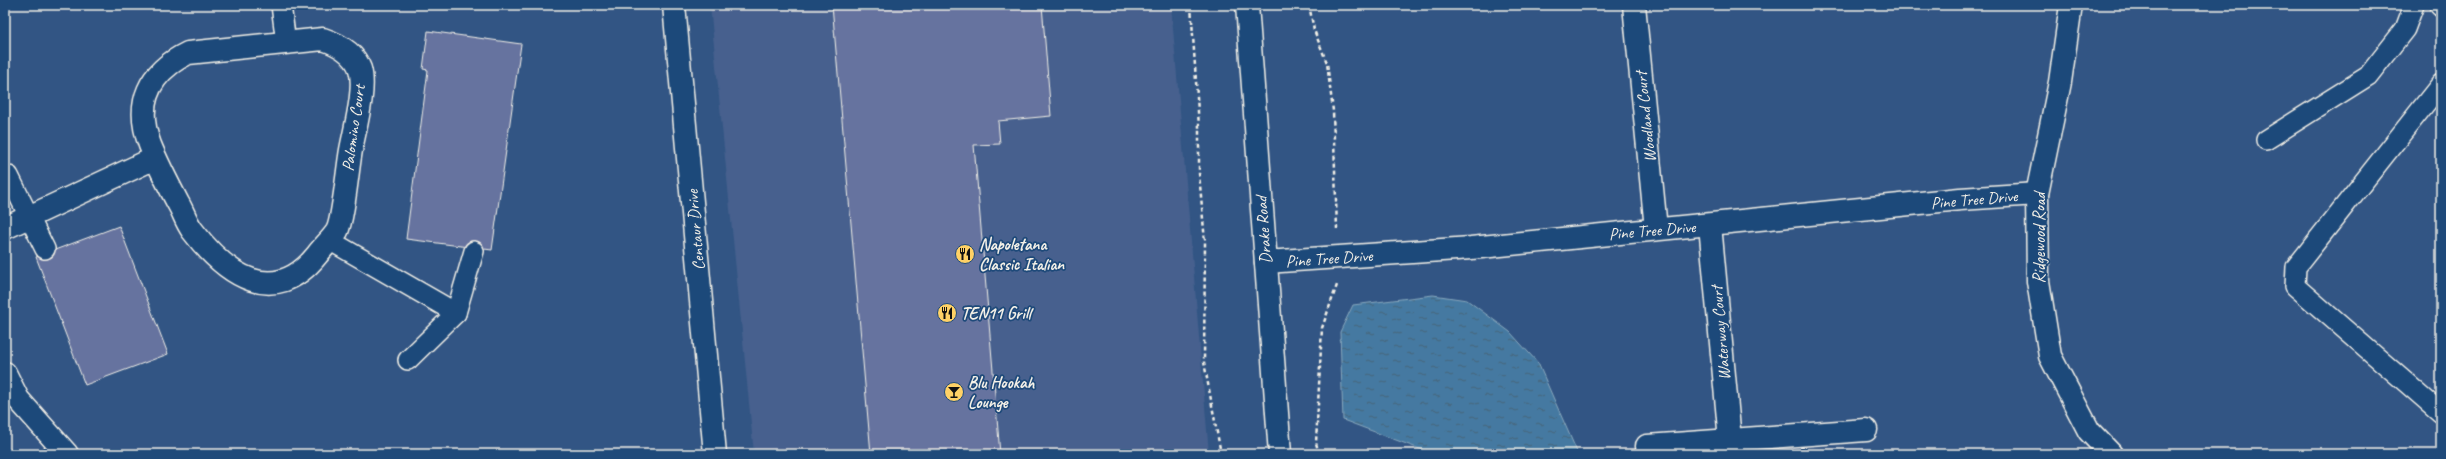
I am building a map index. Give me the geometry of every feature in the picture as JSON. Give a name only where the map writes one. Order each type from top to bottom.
[{"type":"street","name":"Centaur Drive","points":[[674,5],[715,454]]},
{"type":"street","name":"Drake Road","points":[[1247,5],[1280,454]]},
{"type":"street","name":"Woodland Court","points":[[1634,5],[1656,229]]},
{"type":"street","name":"Ridgewood Road","points":[[2071,5],[2060,82],[2037,194],[2038,281],[2050,356],[2089,431],[2111,454]]},
{"type":"street","name":"Palomino Court","points":[[323,40],[337,44],[349,52],[360,69],[361,92],[337,230],[309,264],[295,276],[275,283],[258,283],[242,276],[217,258],[191,229],[155,158],[147,137],[143,113],[148,92],[157,74],[169,62],[188,53],[323,40]]},
{"type":"street","points":[[5,228],[155,158]]},
{"type":"street","name":"Pine Tree Drive","points":[[1266,262],[1471,248],[1960,199],[2037,194]]},
{"type":"street","name":"Waterway Court","points":[[1710,225],[1730,440]]},
{"type":"street","points":[[5,373],[18,399],[67,454]]},
{"type":"street","points":[[1647,446],[1866,430]]},
{"type":"lane","points":[[281,5],[286,43]]},
{"type":"lane","points":[[2266,140],[2368,76],[2405,29],[2414,5]]},
{"type":"lane","points":[[2441,84],[2296,267],[2295,286],[2441,413]]},
{"type":"lane","points":[[9,176],[45,249]]},
{"type":"lane","points":[[329,240],[456,313]]},
{"type":"lane","points":[[408,360],[456,313],[474,251]]},
{"type":"path","points":[[1191,5],[1199,127],[1199,173],[1205,242],[1204,362],[1221,454]]},
{"type":"shaded area","points":[[710,5],[1171,5],[1209,454],[754,454]]},
{"type":"water","points":[[1433,295],[1467,300],[1510,332],[1538,363],[1578,454],[1433,454],[1343,420],[1340,332],[1353,305]]},
{"type":"building","points":[[832,5],[1042,5],[1051,116],[998,121],[1000,144],[974,145],[1000,454],[871,454]]},
{"type":"building","points":[[428,31],[521,44],[492,250],[406,239],[428,70],[423,69]]},
{"type":"building","points":[[119,226],[168,354],[85,385],[36,257]]},
{"type":"place","name":"Napoletana Classic Italian","points":[[965,254]]},
{"type":"place","name":"TEN11 Grill","points":[[947,313]]},
{"type":"place","name":"Blu Hookah Lounge","points":[[954,392]]}]
